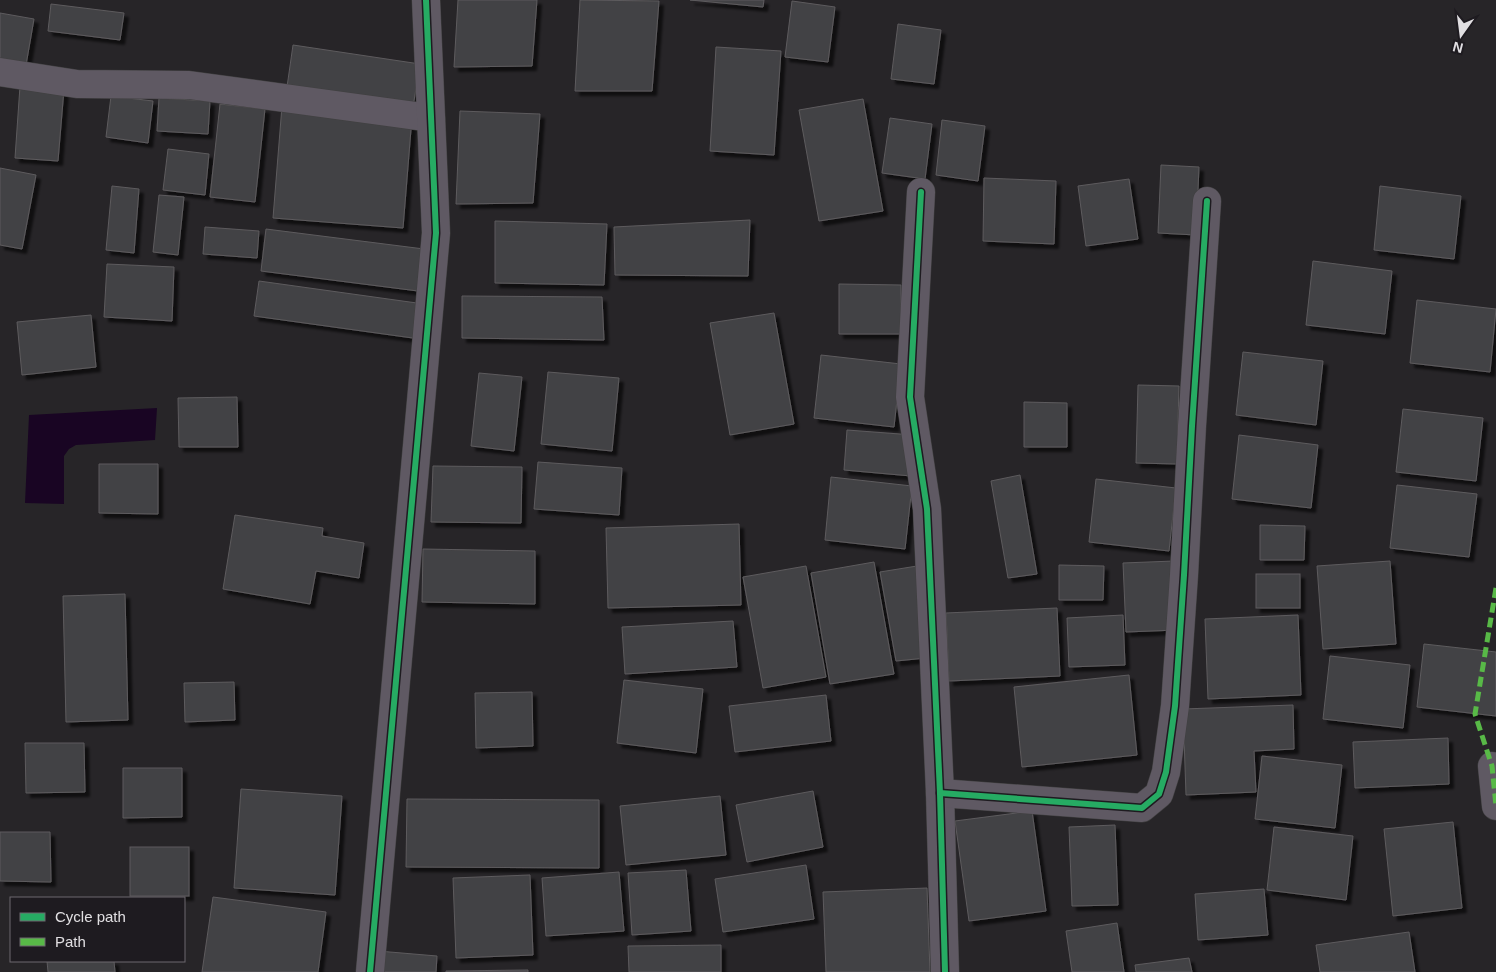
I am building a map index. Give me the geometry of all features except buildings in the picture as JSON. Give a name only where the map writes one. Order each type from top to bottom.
[{"type":"street","points":[[370,972],[436,233],[426,0]]},
{"type":"street","points":[[0,72],[77,84],[189,85],[431,118]]},
{"type":"street","points":[[922,192],[910,397],[927,509],[940,793],[944,972]]},
{"type":"street","points":[[940,793],[1142,808],[1159,794],[1166,772],[1175,706],[1207,201]]},
{"type":"street","points":[[1492,766],[1496,806]]},
{"type":"shaded area","points":[[157,408],[155,440],[76,445],[69,449],[64,456],[64,504],[25,503],[29,415]]},
{"type":"marked path","points":[[1496,588],[1475,714],[1492,766],[1496,806]]},
{"type":"cycle path","points":[[370,972],[436,233],[426,0]]},
{"type":"cycle path","points":[[921,192],[910,397],[927,509],[940,793],[945,972]]},
{"type":"cycle path","points":[[940,793],[1142,808],[1159,794],[1166,772],[1175,706],[1207,201]]}]
